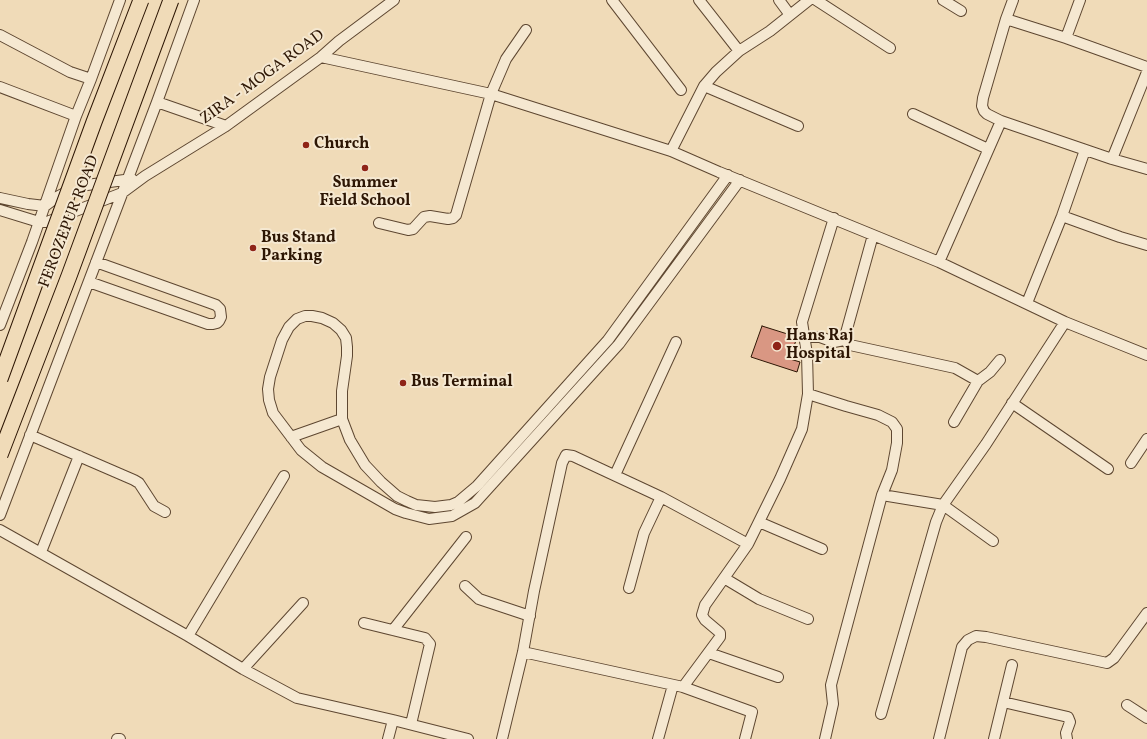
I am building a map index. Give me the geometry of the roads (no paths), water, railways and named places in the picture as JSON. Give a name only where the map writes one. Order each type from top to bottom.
[{"type":"highway","name":"FEROZEPUR ROAD","points":[[0,379],[94,122],[141,0]]},
{"type":"highway","name":"FEROZEPUR ROAD","points":[[0,455],[70,276],[171,0]]},
{"type":"street","points":[[0,324],[2,312],[39,222],[76,116],[120,0]]},
{"type":"street","points":[[0,515],[128,179],[194,0]]},
{"type":"street","name":"ZIRA - MOGA ROAD","points":[[39,222],[47,222],[57,219],[122,193],[145,176],[226,126],[322,57],[339,41],[394,0]]},
{"type":"street","points":[[612,0],[681,90]]},
{"type":"street","points":[[699,0],[739,51]]},
{"type":"street","points":[[779,0],[790,15]]},
{"type":"street","points":[[671,151],[704,86],[716,72],[739,51],[770,31],[809,0]]},
{"type":"street","points":[[816,0],[890,48]]},
{"type":"street","points":[[943,0],[961,10]]},
{"type":"street","points":[[1013,0],[982,102],[984,111],[1001,121],[1112,159],[1147,169]]},
{"type":"street","points":[[1066,38],[1080,0]]},
{"type":"street","points":[[1006,19],[1066,38],[1147,67]]},
{"type":"street","points":[[379,223],[408,230],[413,229],[424,217],[430,216],[448,219],[453,218],[456,215],[491,94],[506,59],[526,30]]},
{"type":"street","points":[[0,35],[70,72],[91,79]]},
{"type":"street","points":[[322,57],[491,94],[671,151],[939,262],[1065,322],[1147,355]]},
{"type":"street","points":[[1112,159],[1147,72]]},
{"type":"street","points":[[704,86],[798,126]]},
{"type":"street","points":[[0,87],[76,116]]},
{"type":"street","points":[[157,102],[226,126]]},
{"type":"street","points":[[913,114],[988,149]]},
{"type":"street","points":[[939,262],[1001,121]]},
{"type":"street","points":[[1027,303],[1062,216],[1085,150]]},
{"type":"street","points":[[728,175],[608,340],[477,486],[458,502],[441,507],[416,504],[397,496],[366,466],[350,440],[342,419],[342,391],[348,356],[346,338],[341,330],[333,323],[317,317],[305,316],[297,319],[289,327],[282,340],[270,377],[268,389],[269,400],[273,413],[301,450],[322,467],[395,509],[429,519],[440,519],[452,516],[465,510],[475,503],[619,344],[740,180]]},
{"type":"street","name":"ZIRA - MOGA ROAD","points":[[45,206],[57,197],[72,189],[87,185],[145,176]]},
{"type":"street","points":[[0,198],[45,206]]},
{"type":"street","points":[[0,210],[39,222]]},
{"type":"street","points":[[1062,216],[1147,245]]},
{"type":"street","points":[[658,739],[678,686],[718,640],[720,633],[705,620],[702,615],[705,605],[748,544],[780,479],[802,429],[808,394],[807,354],[802,322],[834,218]]},
{"type":"street","points":[[844,340],[873,235]]},
{"type":"street","points":[[89,282],[208,324],[217,323],[221,317],[220,308],[216,305],[96,262]]},
{"type":"street","points":[[881,714],[936,522],[943,506],[986,444],[1065,322]]},
{"type":"street","points":[[804,337],[820,337],[834,342],[844,340]]},
{"type":"street","points":[[844,340],[850,345],[955,368],[978,381]]},
{"type":"street","points":[[615,475],[676,342]]},
{"type":"street","points":[[954,422],[978,381],[990,372],[1000,360]]},
{"type":"street","points":[[808,394],[878,415],[892,422],[897,429],[897,443],[892,470],[882,494],[831,685],[833,704],[825,739]]},
{"type":"street","points":[[1012,403],[1108,469]]},
{"type":"street","points":[[291,437],[342,419]]},
{"type":"street","points":[[30,435],[134,480],[139,483],[154,506],[165,512]]},
{"type":"street","points":[[1131,463],[1147,439]]},
{"type":"street","points":[[502,739],[523,652],[563,458],[566,455],[573,456],[661,497],[748,544]]},
{"type":"street","points":[[41,552],[79,456]]},
{"type":"street","points":[[188,636],[284,476]]},
{"type":"street","points":[[882,494],[943,506],[993,541]]},
{"type":"street","points":[[628,588],[644,533],[661,497]]},
{"type":"street","points":[[759,522],[822,549]]},
{"type":"street","points":[[0,530],[188,636],[243,669],[297,698],[412,724],[457,738],[468,739]]},
{"type":"street","points":[[392,630],[466,538]]},
{"type":"street","points":[[724,578],[759,599],[808,619]]},
{"type":"street","points":[[465,586],[479,599],[530,616]]},
{"type":"street","points":[[243,669],[302,603]]},
{"type":"street","points":[[939,739],[962,647],[968,640],[976,636],[986,637],[1106,663],[1114,658],[1145,620]]},
{"type":"street","points":[[364,623],[425,638],[430,644],[412,724]]},
{"type":"street","points":[[523,652],[678,686],[752,712],[745,739]]},
{"type":"street","points":[[709,652],[778,677]]},
{"type":"street","points":[[994,739],[1012,666]]},
{"type":"street","points":[[1003,702],[1068,717],[1070,722],[1066,733],[1067,739]]},
{"type":"street","points":[[1127,705],[1147,718]]},
{"type":"street","points":[[388,739],[393,720]]},
{"type":"place","name":"Church","points":[[306,145]]},
{"type":"place","name":"Summer Field School","points":[[365,168]]},
{"type":"place","name":"Bus Stand Parking","points":[[253,248]]},
{"type":"place","name":"Hans Raj Hospital","points":[[777,346]]},
{"type":"place","name":"Bus Terminal","points":[[403,383]]}]
